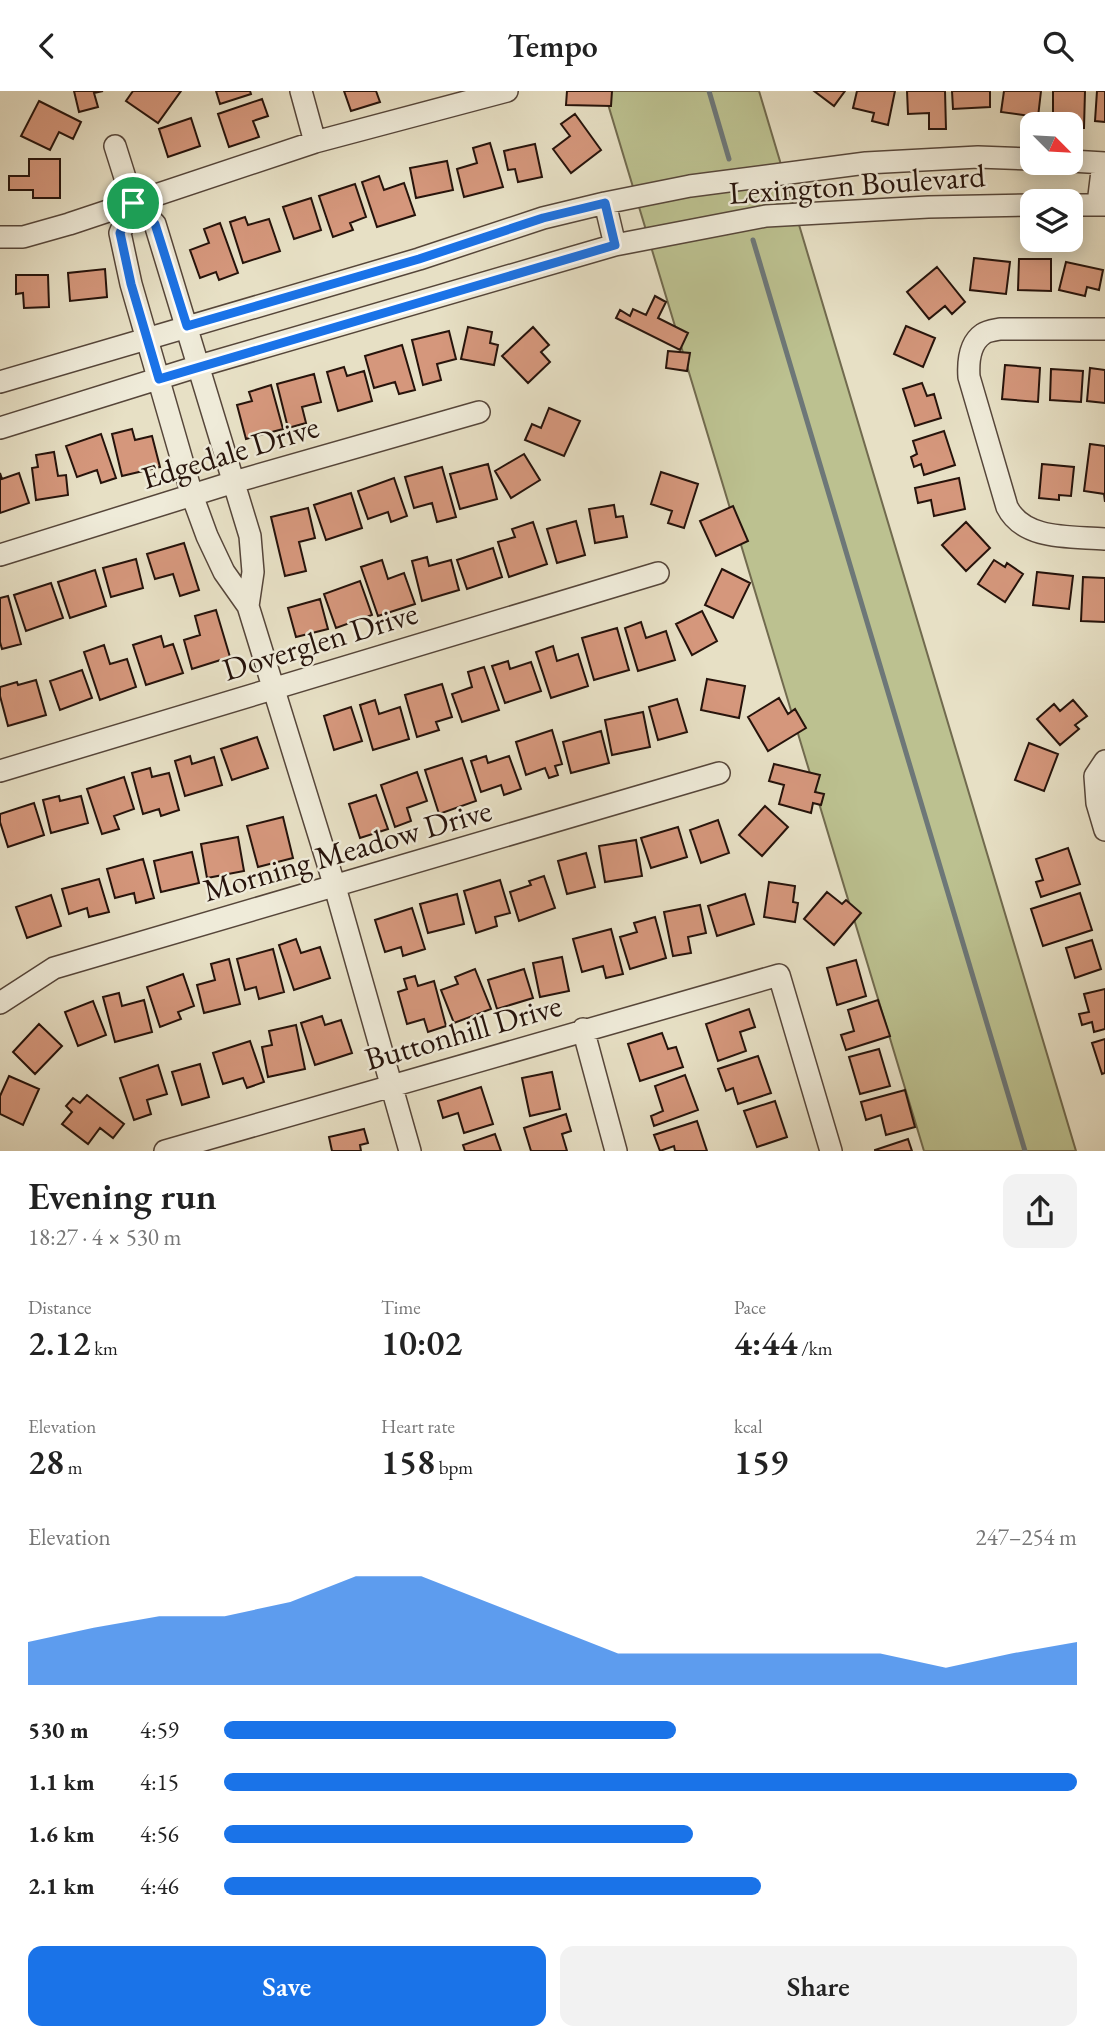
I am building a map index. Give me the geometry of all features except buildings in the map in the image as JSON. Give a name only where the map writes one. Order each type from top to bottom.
[{"type":"street","points":[[302,91],[314,142]]},
{"type":"street","points":[[0,237],[23,237],[314,142],[507,91]]},
{"type":"street","points":[[115,146],[133,203],[155,224],[250,536],[253,572],[248,606]]},
{"type":"street","name":"Lexington Boulevard","points":[[0,382],[419,259],[543,218],[605,203],[690,186],[866,163],[978,157],[1020,159]]},
{"type":"street","points":[[1083,162],[1104,163],[1102,205],[1083,205]]},
{"type":"street","points":[[133,203],[120,233],[131,284],[192,495],[224,572],[248,606],[335,887],[410,1151]]},
{"type":"street","points":[[605,203],[615,245]]},
{"type":"street","name":"Lexington Boulevard","points":[[0,428],[199,366],[615,245],[766,216],[928,207],[1020,205]]},
{"type":"street","points":[[1105,329],[1000,329],[983,334],[974,346],[968,362],[969,376],[1013,520],[1027,529],[1056,535],[1105,539]]},
{"type":"street","name":"Edgedale Drive","points":[[0,555],[234,482],[479,412]]},
{"type":"street","name":"Doverglen Drive","points":[[0,771],[658,573]]},
{"type":"street","points":[[1105,761],[1095,776],[1097,803],[1105,830]]},
{"type":"street","name":"Morning Meadow Drive","points":[[0,1003],[54,968],[719,773]]},
{"type":"street","name":"Buttonhill Drive","points":[[165,1151],[779,975],[831,1151]]},
{"type":"street","points":[[583,1029],[616,1151]]},
{"type":"green space","points":[[604,91],[759,91],[1076,1151],[924,1151]]},
{"type":"waterway","points":[[709,91],[729,159]]},
{"type":"waterway","points":[[753,240],[1025,1151]]},
{"type":"route","points":[[133,203],[155,224],[187,326],[419,259],[543,218],[605,203],[615,245],[159,379],[131,284],[120,233],[133,203]]}]
